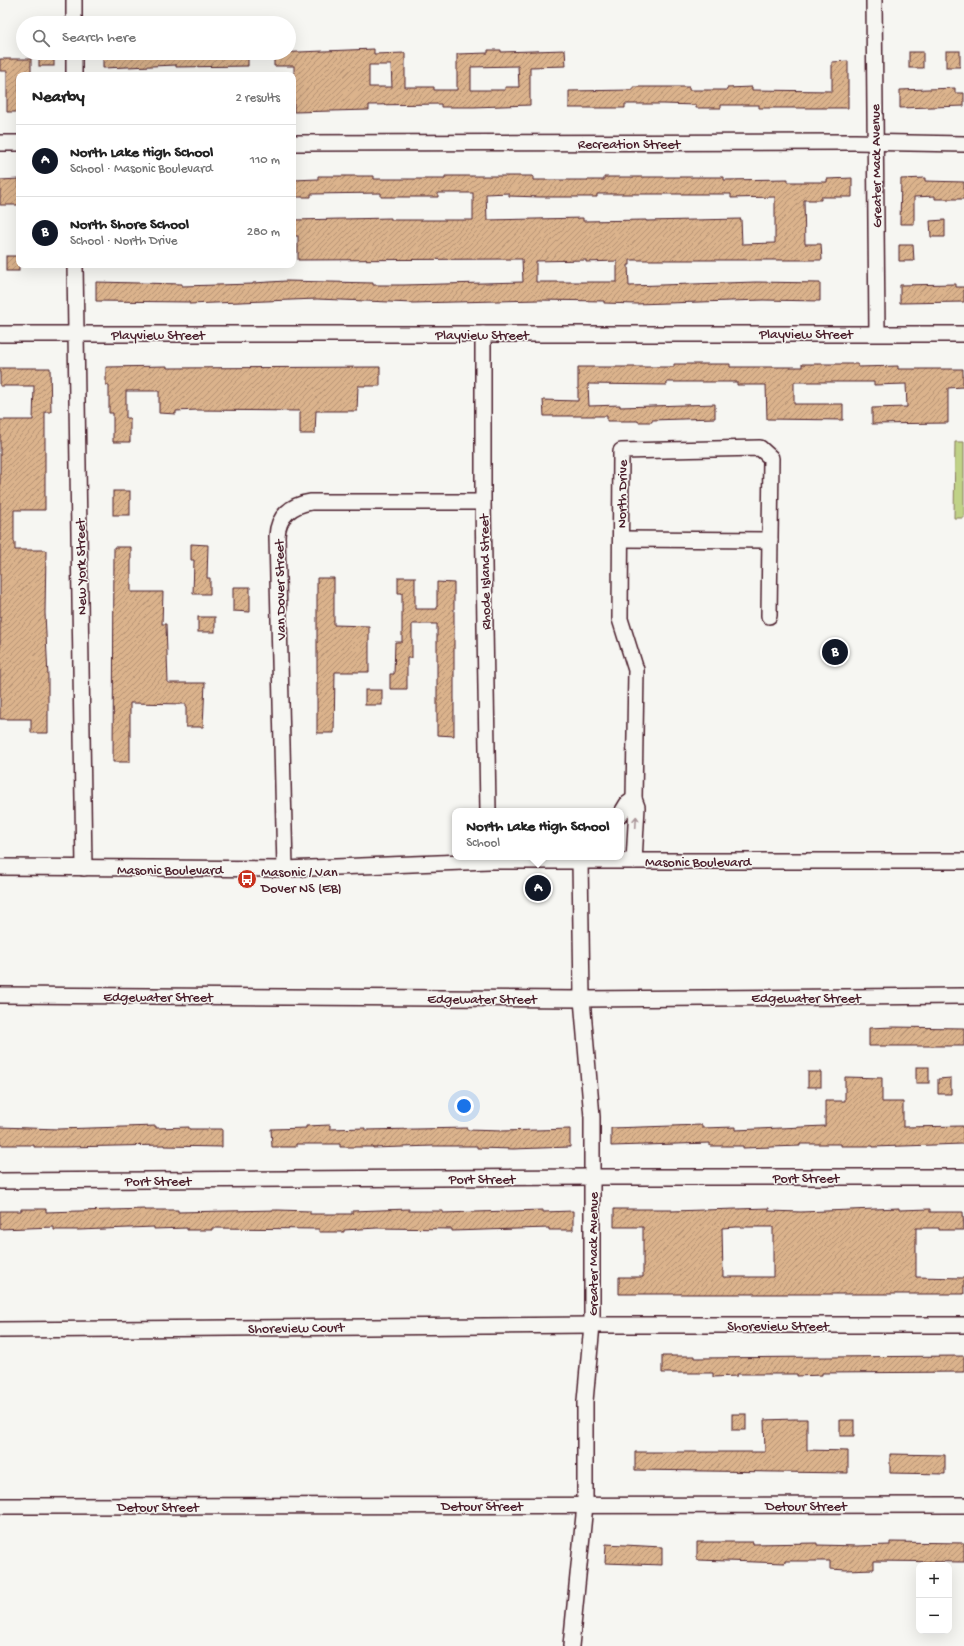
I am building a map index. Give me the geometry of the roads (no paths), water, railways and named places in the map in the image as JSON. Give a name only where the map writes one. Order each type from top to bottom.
[{"type":"street","points":[[74,0],[74,16]]},
{"type":"street","name":"Greater Mack Avenue","points":[[874,0],[874,142],[877,333]]},
{"type":"street","points":[[74,60],[74,72]]},
{"type":"street","name":"Recreation Street","points":[[296,143],[874,142],[964,144]]},
{"type":"street","points":[[0,143],[16,143]]},
{"type":"street","name":"New York Street","points":[[75,268],[84,868]]},
{"type":"street","name":"Playview Street","points":[[0,334],[964,334]]},
{"type":"street","name":"Rhode Island Street","points":[[483,334],[483,502],[488,808]]},
{"type":"street","name":"North Drive","points":[[634,861],[637,807],[634,799],[636,670],[620,619],[621,451],[760,448],[771,458],[769,616]]},
{"type":"street","name":"Van Dover Street","points":[[285,869],[277,536],[280,519],[287,511],[303,503],[312,502],[483,502]]},
{"type":"street","points":[[621,539],[770,540]]},
{"type":"street","points":[[624,809],[627,804],[634,799]]},
{"type":"street","name":"Masonic Boulevard","points":[[0,868],[285,869],[469,860]]},
{"type":"street","name":"Masonic Boulevard","points":[[534,860],[600,860]]},
{"type":"street","name":"Masonic Boulevard","points":[[624,860],[634,861],[964,861]]},
{"type":"street","name":"Greater Mack Avenue","points":[[571,1646],[585,1505],[586,1401],[592,1325],[592,1117],[582,999],[580,861]]},
{"type":"street","name":"Edgewater Street","points":[[0,995],[582,999],[964,996]]},
{"type":"street","name":"Port Street","points":[[0,1181],[593,1177],[964,1177]]},
{"type":"street","name":"Shoreview Street","points":[[592,1325],[964,1325]]},
{"type":"street","name":"Shoreview Court","points":[[0,1330],[592,1325]]},
{"type":"street","name":"Detour Street","points":[[0,1506],[964,1505]]},
{"type":"place","name":"North Shore School","points":[[835,652]]},
{"type":"place","name":"Masonic / Van Dover NS (EB)","points":[[247,879]]},
{"type":"place","name":"North Lake High School","points":[[538,888]]}]
